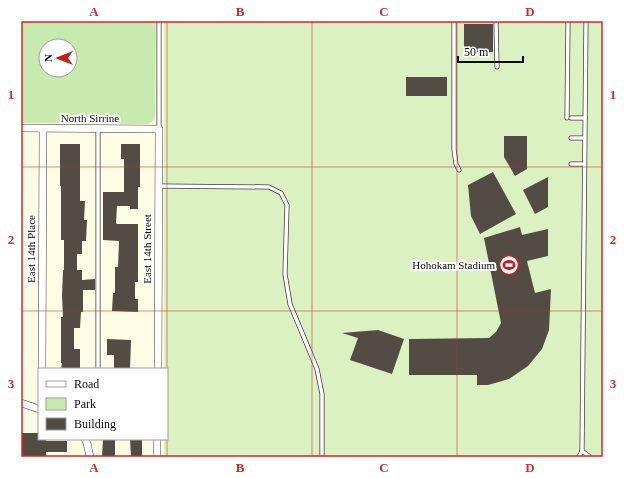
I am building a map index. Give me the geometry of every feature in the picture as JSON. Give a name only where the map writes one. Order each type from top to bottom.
[{"type":"street","name":"North Sirrine","points":[[21,128],[158,130]]},
{"type":"street","name":"East 14th Place","points":[[42,368],[43,129]]},
{"type":"street","name":"East 14th Street","points":[[158,130],[158,368]]},
{"type":"street","points":[[21,403],[38,409]]},
{"type":"street","points":[[87,440],[90,457]]},
{"type":"street","points":[[157,440],[157,457]]},
{"type":"lane","points":[[158,130],[159,21]]},
{"type":"lane","points":[[454,21],[454,149],[456,164],[459,170]]},
{"type":"lane","points":[[496,21],[497,67]]},
{"type":"lane","points":[[568,21],[569,118],[585,118]]},
{"type":"lane","points":[[579,457],[582,451],[586,21]]},
{"type":"lane","points":[[98,129],[98,368]]},
{"type":"lane","points":[[571,138],[584,138]]},
{"type":"lane","points":[[571,164],[584,164]]},
{"type":"lane","points":[[158,186],[269,187],[281,193],[287,205],[285,274],[290,304],[317,369],[322,394],[322,457]]},
{"type":"lane","points":[[582,451],[590,457]]},
{"type":"green space","points":[[21,21],[156,21],[155,116],[151,122],[147,124],[21,123]]},
{"type":"green space","points":[[164,21],[603,21],[603,457],[164,457],[164,440],[168,440],[168,368],[164,368]]},
{"type":"building","points":[[464,24],[493,24],[493,52],[464,52]]},
{"type":"building","points":[[406,77],[447,77],[447,96],[406,96]]},
{"type":"building","points":[[504,136],[527,136],[527,169],[515,176],[504,157]]},
{"type":"building","points":[[60,144],[80,144],[80,201],[85,201],[84,220],[87,220],[86,241],[82,241],[82,254],[77,254],[77,270],[82,270],[82,280],[95,279],[95,290],[83,290],[83,312],[81,312],[80,328],[74,328],[74,349],[80,349],[80,368],[61,368],[61,317],[63,317],[62,296],[64,240],[61,240]]},
{"type":"building","points":[[121,144],[140,144],[140,187],[138,187],[138,209],[130,209],[130,206],[117,206],[116,223],[138,224],[138,282],[135,282],[135,299],[138,299],[138,312],[112,311],[113,293],[115,293],[115,267],[118,267],[119,241],[103,240],[103,192],[124,192],[124,159],[121,159]]},
{"type":"building","points":[[493,172],[516,214],[480,234],[471,216],[468,185]]},
{"type":"building","points":[[548,177],[548,207],[535,214],[523,190]]},
{"type":"building","name":"Hohokam Stadium","points":[[520,227],[522,235],[548,229],[548,256],[527,261],[535,293],[551,289],[549,330],[542,349],[528,366],[509,379],[488,385],[477,385],[477,375],[409,375],[409,339],[489,338],[496,332],[501,323],[484,238]]},
{"type":"building","points":[[378,330],[404,339],[392,374],[350,360],[358,338],[342,333]]},
{"type":"building","points":[[107,339],[131,340],[130,368],[114,368],[114,355],[107,355]]},
{"type":"building","points":[[21,433],[38,433],[38,440],[67,441],[67,452],[46,452],[46,457],[21,457]]},
{"type":"building","points":[[103,440],[115,440],[115,457],[102,457]]},
{"type":"building","points":[[130,440],[142,440],[142,457],[131,457]]},
{"type":"place","name":"Hohokam Stadium","points":[[509,265]]}]
